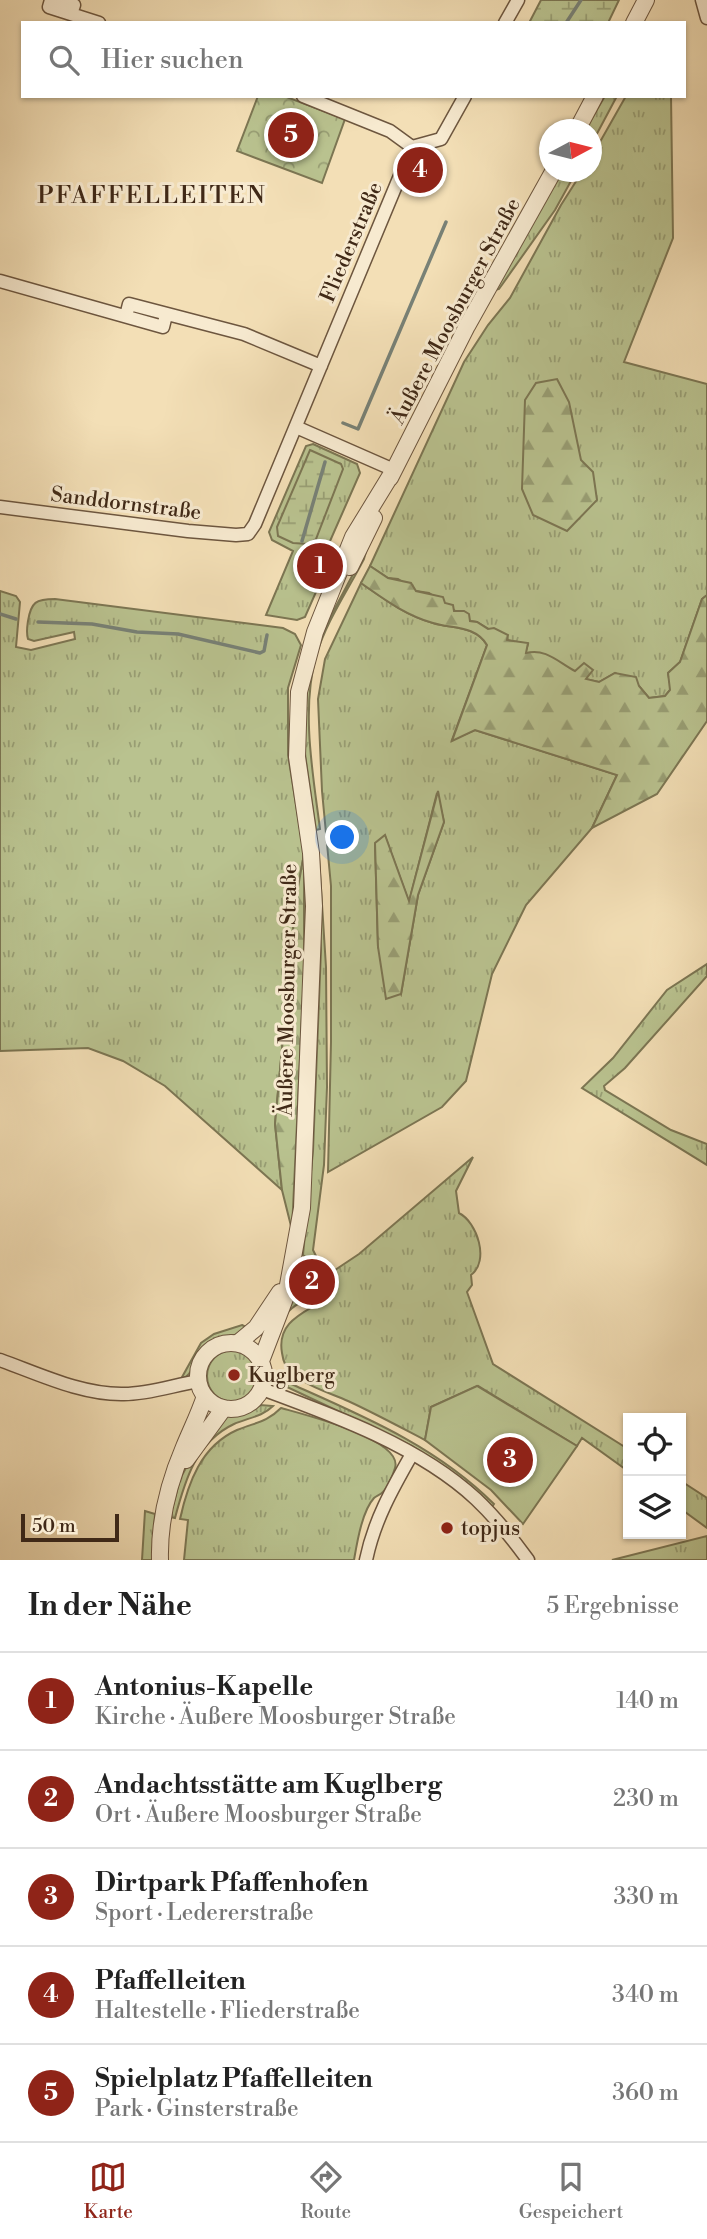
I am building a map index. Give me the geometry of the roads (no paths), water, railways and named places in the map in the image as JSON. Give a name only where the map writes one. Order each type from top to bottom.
[{"type":"street","points":[[51,0],[49,7],[93,21]]},
{"type":"street","points":[[59,0],[74,5],[71,14]]},
{"type":"street","points":[[506,21],[518,0]]},
{"type":"street","points":[[635,21],[646,0]]},
{"type":"street","points":[[702,0],[707,18]]},
{"type":"street","points":[[308,98],[390,131],[412,147],[442,139],[464,98]]},
{"type":"street","points":[[583,119],[595,98]]},
{"type":"street","name":"Fliederstraße","points":[[248,534],[255,524],[412,147]]},
{"type":"street","name":"Äußere Moosburger Straße","points":[[262,1389],[264,1374],[261,1361],[280,1313],[291,1275],[302,1208],[314,906],[311,853],[297,757],[297,717],[302,674],[318,624],[364,542],[394,470],[473,317],[547,182]]},
{"type":"street","points":[[0,281],[163,327],[166,315],[244,334],[321,366]]},
{"type":"street","points":[[296,427],[394,470]]},
{"type":"street","name":"Sanddornstraße","points":[[0,506],[188,531],[248,534]]},
{"type":"street","name":"Äußere Moosburger Straße","points":[[160,1560],[163,1515],[202,1389],[201,1363],[205,1355],[220,1345],[239,1343],[256,1328],[291,1275]]},
{"type":"street","points":[[239,1343],[261,1361]]},
{"type":"street","points":[[0,1360],[83,1389],[111,1394],[202,1389],[214,1404],[224,1408],[235,1409],[246,1405],[256,1398],[262,1389],[386,1440],[412,1454],[474,1497],[528,1560]]},
{"type":"street","name":"Äußere Moosburger Straße","points":[[177,1469],[224,1408]]},
{"type":"street","points":[[366,1560],[383,1505],[412,1454]]},
{"type":"waterway","points":[[567,21],[581,0]]},
{"type":"waterway","points":[[343,423],[358,429],[446,222]]},
{"type":"waterway","points":[[302,541],[325,462]]},
{"type":"waterway","points":[[0,614],[16,619]]},
{"type":"waterway","points":[[38,622],[92,624],[137,632],[178,634],[260,653],[264,651],[267,635]]},
{"type":"place","name":"Spielplatz Pfaffelleiten","points":[[291,135]]},
{"type":"place","name":"Pfaffelleiten","points":[[420,170]]},
{"type":"place","name":"Antonius-Kapelle","points":[[320,566]]},
{"type":"place","name":"Andachtsstätte am Kuglberg","points":[[312,1282]]},
{"type":"place","name":"Kuglberg","points":[[234,1375]]},
{"type":"place","name":"Dirtpark Pfaffenhofen","points":[[510,1460]]},
{"type":"place","name":"topjus","points":[[447,1528]]},
{"type":"district","name":"PFAFFELLEITEN","points":[[152,195]]}]
